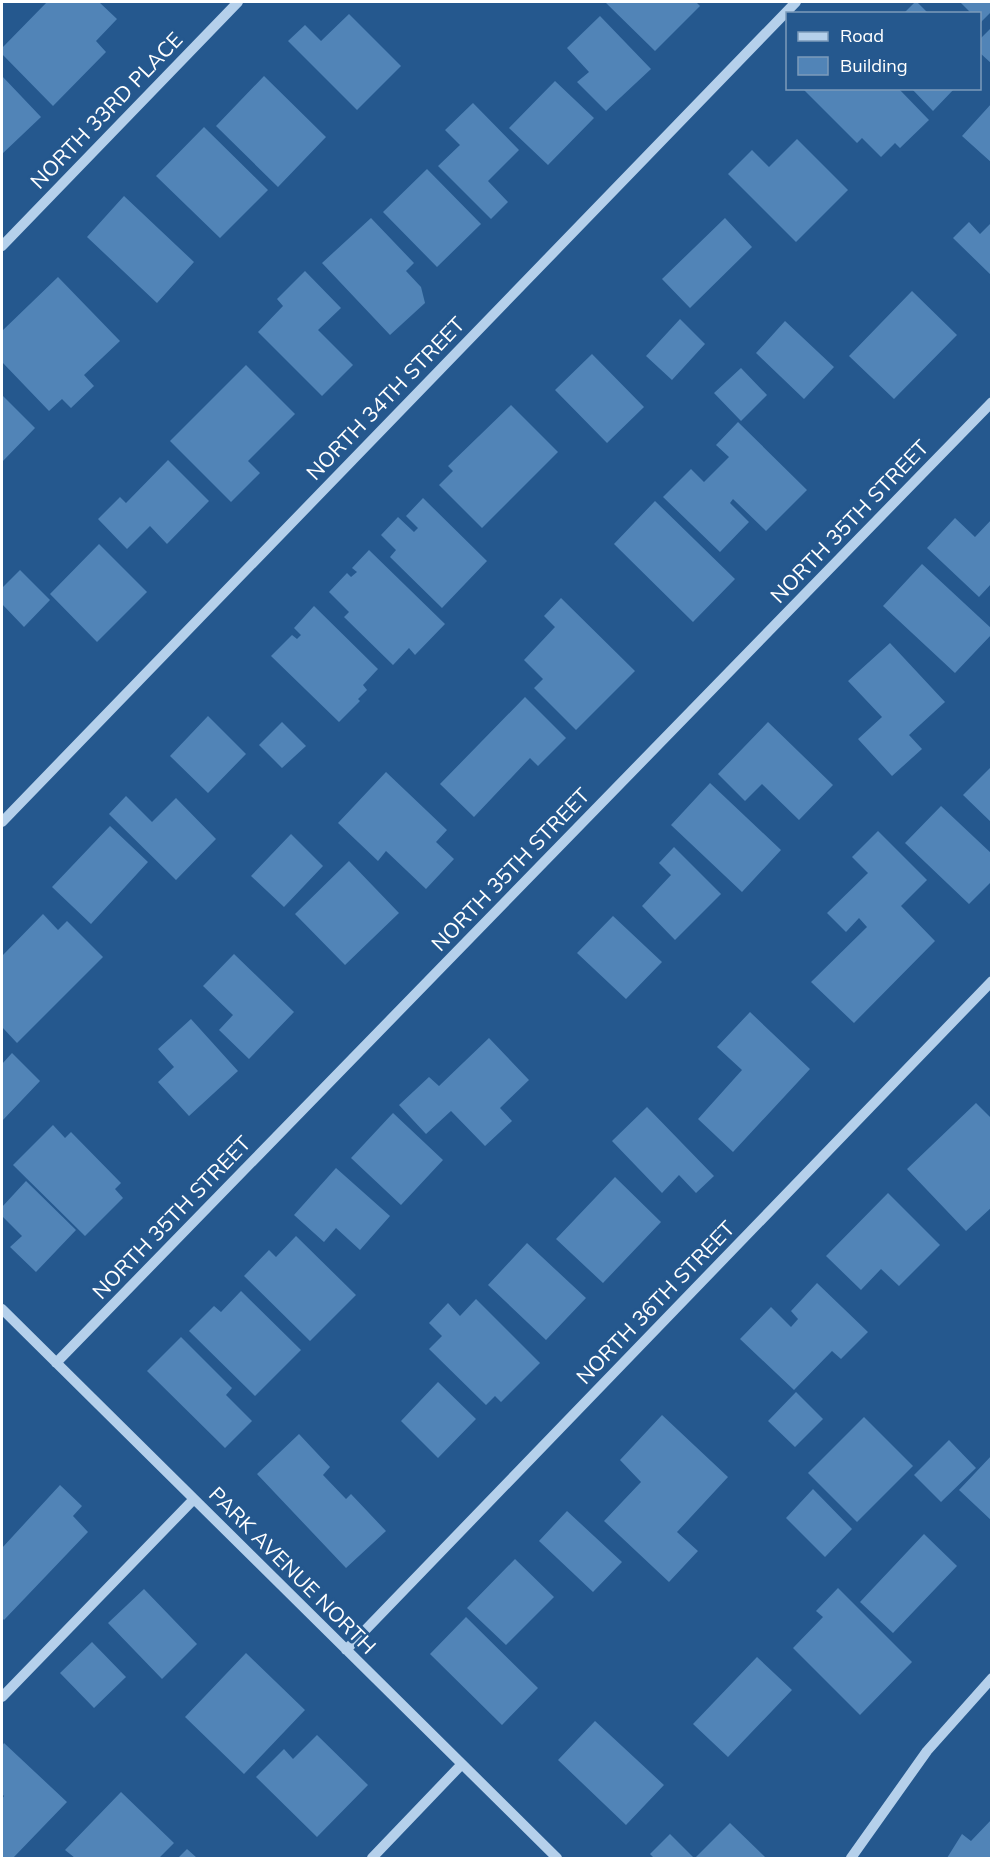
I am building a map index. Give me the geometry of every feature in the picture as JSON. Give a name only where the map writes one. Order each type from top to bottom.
[{"type":"street","name":"NORTH 33RD PLACE","points":[[2,246],[238,2]]},
{"type":"street","name":"NORTH 34TH STREET","points":[[2,822],[786,12]]},
{"type":"street","name":"NORTH 35TH STREET","points":[[56,1363],[992,402]]},
{"type":"street","name":"NORTH 36TH STREET","points":[[346,1650],[992,981]]},
{"type":"street","name":"PARK AVENUE NORTH","points":[[2,1309],[557,1858]]},
{"type":"street","points":[[2,1697],[194,1498]]},
{"type":"street","points":[[851,1858],[927,1751],[992,1678]]},
{"type":"street","points":[[372,1858],[462,1764]]},
{"type":"building","points":[[47,2],[99,2],[117,19],[96,41],[106,52],[53,106],[2,54],[2,48]]},
{"type":"building","points":[[605,2],[696,2],[700,6],[655,51]]},
{"type":"building","points":[[917,2],[927,12],[905,12]]},
{"type":"building","points":[[960,2],[992,2],[992,11],[981,22],[981,12],[970,12]]},
{"type":"building","points":[[349,14],[401,66],[357,110],[288,41],[305,25],[321,41]]},
{"type":"building","points":[[600,16],[651,69],[606,111],[577,82],[589,72],[567,48]]},
{"type":"building","points":[[992,27],[992,64],[981,54],[981,38]]},
{"type":"building","points":[[2,76],[41,117],[2,154]]},
{"type":"building","points":[[264,76],[326,137],[278,187],[216,126]]},
{"type":"building","points":[[555,81],[594,118],[548,165],[509,128]]},
{"type":"building","points":[[804,90],[900,90],[929,120],[900,148],[895,143],[881,157],[862,138],[857,143]]},
{"type":"building","points":[[913,90],[953,90],[933,111]]},
{"type":"building","points":[[473,103],[519,150],[488,181],[508,202],[491,219],[438,166],[460,145],[445,130]]},
{"type":"building","points":[[992,103],[992,163],[962,136]]},
{"type":"building","points":[[204,127],[268,190],[220,238],[156,176]]},
{"type":"building","points":[[797,139],[848,190],[796,242],[728,174],[752,150],[769,167]]},
{"type":"building","points":[[427,169],[481,224],[437,267],[383,212]]},
{"type":"building","points":[[124,196],[194,262],[157,303],[87,237]]},
{"type":"building","points":[[371,218],[414,263],[406,271],[421,287],[425,303],[390,335],[322,263]]},
{"type":"building","points":[[725,218],[752,247],[690,308],[662,279]]},
{"type":"building","points":[[969,222],[980,234],[992,222],[992,276],[953,238]]},
{"type":"building","points":[[305,271],[341,308],[318,330],[353,365],[322,396],[258,332],[283,306],[277,299]]},
{"type":"building","points":[[58,277],[120,341],[84,375],[94,386],[71,408],[62,399],[49,411],[2,362],[2,331]]},
{"type":"building","points":[[912,291],[957,335],[894,399],[849,356]]},
{"type":"building","points":[[680,319],[705,344],[672,380],[646,356]]},
{"type":"building","points":[[785,321],[834,367],[804,399],[756,353]]},
{"type":"building","points":[[592,354],[644,407],[607,443],[555,390]]},
{"type":"building","points":[[246,365],[295,414],[248,461],[260,473],[231,502],[170,441]]},
{"type":"building","points":[[741,368],[767,395],[741,421],[714,393]]},
{"type":"building","points":[[2,395],[35,428],[2,462]]},
{"type":"building","points":[[511,405],[558,452],[482,528],[439,485],[453,471],[448,466]]},
{"type":"building","points":[[738,422],[807,490],[766,531],[733,499],[730,503],[749,522],[720,552],[663,497],[691,469],[704,482],[729,457],[716,445]]},
{"type":"building","points":[[168,460],[209,501],[167,544],[150,526],[127,549],[98,519],[120,497],[126,503]]},
{"type":"building","points":[[423,498],[487,561],[442,608],[390,557],[396,550],[381,535],[398,517],[414,532],[418,528],[406,516]]},
{"type":"building","points":[[655,501],[735,579],[693,622],[614,544]]},
{"type":"building","points":[[955,518],[975,537],[992,519],[992,583],[979,597],[927,548]]},
{"type":"building","points":[[99,544],[147,592],[97,642],[50,594]]},
{"type":"building","points":[[369,550],[445,624],[415,655],[409,648],[393,665],[344,617],[349,612],[329,592],[347,573],[351,577],[357,572],[352,568]]},
{"type":"building","points":[[922,564],[992,629],[992,634],[955,673],[883,606]]},
{"type":"building","points":[[20,570],[50,600],[24,627],[2,604],[2,588]]},
{"type":"building","points":[[561,598],[635,671],[576,730],[534,688],[543,679],[524,660],[555,627],[544,616]]},
{"type":"building","points":[[314,606],[378,669],[363,685],[367,690],[358,699],[360,701],[339,722],[271,656],[292,635],[297,639],[301,635],[294,628]]},
{"type":"building","points":[[890,643],[945,702],[909,735],[922,749],[892,776],[858,739],[882,717],[848,681]]},
{"type":"building","points":[[525,697],[566,738],[538,766],[530,758],[474,817],[440,784]]},
{"type":"building","points":[[208,716],[246,754],[208,793],[170,756]]},
{"type":"building","points":[[282,722],[306,746],[282,768],[259,745]]},
{"type":"building","points":[[768,722],[833,785],[799,820],[762,784],[745,801],[718,774]]},
{"type":"building","points":[[992,766],[992,823],[963,795]]},
{"type":"building","points":[[386,772],[447,830],[436,842],[454,859],[426,889],[386,851],[378,861],[338,823]]},
{"type":"building","points":[[710,783],[781,850],[742,892],[671,825]]},
{"type":"building","points":[[126,796],[152,822],[176,798],[216,839],[176,880],[109,814]]},
{"type":"building","points":[[941,806],[992,854],[992,881],[969,904],[905,843]]},
{"type":"building","points":[[110,826],[148,862],[91,924],[52,887]]},
{"type":"building","points":[[878,831],[927,880],[901,906],[935,941],[854,1023],[811,982],[867,927],[859,918],[846,932],[827,913],[868,873],[852,857]]},
{"type":"building","points":[[291,834],[323,866],[284,907],[251,876]]},
{"type":"building","points":[[674,847],[721,894],[675,940],[642,906],[671,875],[659,863]]},
{"type":"building","points":[[349,861],[399,913],[345,965],[295,914]]},
{"type":"building","points":[[43,914],[58,930],[67,921],[103,957],[17,1043],[2,1027],[2,956]]},
{"type":"building","points":[[613,916],[662,962],[626,999],[577,953]]},
{"type":"building","points":[[234,954],[294,1012],[249,1059],[219,1030],[233,1015],[203,986]]},
{"type":"building","points":[[750,1012],[810,1069],[733,1152],[698,1119],[742,1070],[717,1047]]},
{"type":"building","points":[[191,1019],[238,1071],[189,1116],[158,1082],[174,1067],[158,1049]]},
{"type":"building","points":[[489,1038],[529,1080],[500,1108],[512,1121],[485,1146],[451,1111],[426,1134],[399,1105],[429,1077],[439,1086]]},
{"type":"building","points":[[12,1053],[40,1081],[2,1121],[2,1064]]},
{"type":"building","points":[[976,1103],[992,1119],[992,1207],[966,1231],[907,1169]]},
{"type":"building","points":[[647,1107],[714,1176],[696,1193],[679,1175],[662,1193],[612,1141]]},
{"type":"building","points":[[393,1113],[443,1160],[401,1205],[351,1158]]},
{"type":"building","points":[[53,1125],[65,1138],[71,1132],[121,1183],[115,1189],[123,1198],[85,1236],[13,1165]]},
{"type":"building","points":[[336,1168],[390,1216],[360,1250],[336,1228],[324,1242],[294,1215]]},
{"type":"building","points":[[615,1177],[661,1222],[603,1283],[556,1239]]},
{"type":"building","points":[[26,1181],[76,1230],[36,1272],[10,1247],[22,1236],[2,1216],[2,1207]]},
{"type":"building","points":[[888,1193],[940,1245],[899,1286],[881,1269],[861,1290],[826,1256]]},
{"type":"building","points":[[296,1236],[356,1295],[310,1341],[244,1276],[269,1250],[276,1257]]},
{"type":"building","points":[[527,1243],[586,1298],[546,1340],[488,1285]]},
{"type":"building","points":[[817,1283],[868,1332],[841,1359],[832,1351],[794,1390],[740,1339],[771,1307],[791,1327],[798,1319],[791,1311]]},
{"type":"building","points":[[241,1291],[301,1350],[255,1396],[189,1331],[214,1306],[221,1312]]},
{"type":"building","points":[[476,1299],[540,1363],[501,1402],[495,1396],[486,1405],[429,1349],[442,1336],[429,1323],[448,1303],[460,1316]]},
{"type":"building","points":[[181,1337],[232,1388],[226,1395],[252,1421],[225,1448],[147,1371]]},
{"type":"building","points":[[438,1382],[476,1419],[438,1458],[401,1421]]},
{"type":"building","points":[[796,1392],[823,1419],[795,1447],[768,1421]]},
{"type":"building","points":[[662,1415],[728,1477],[677,1532],[698,1551],[669,1582],[604,1521],[641,1482],[620,1460]]},
{"type":"building","points":[[864,1417],[913,1466],[857,1522],[808,1473]]},
{"type":"building","points":[[299,1434],[330,1467],[323,1475],[346,1499],[351,1494],[386,1531],[346,1568],[257,1474]]},
{"type":"building","points":[[949,1440],[976,1468],[941,1502],[914,1475]]},
{"type":"building","points":[[992,1455],[992,1521],[959,1490]]},
{"type":"building","points":[[60,1485],[82,1506],[73,1516],[88,1532],[4,1620],[2,1618],[2,1548]]},
{"type":"building","points":[[813,1489],[852,1529],[825,1557],[786,1518]]},
{"type":"building","points":[[567,1511],[622,1562],[593,1592],[539,1541]]},
{"type":"building","points":[[924,1534],[957,1566],[893,1633],[860,1602]]},
{"type":"building","points":[[515,1559],[554,1597],[506,1645],[467,1608]]},
{"type":"building","points":[[838,1588],[912,1662],[860,1715],[793,1648],[823,1617],[816,1611]]},
{"type":"building","points":[[144,1589],[197,1644],[162,1679],[108,1623]]},
{"type":"building","points":[[466,1617],[538,1688],[502,1725],[430,1654]]},
{"type":"building","points":[[92,1642],[126,1677],[94,1708],[60,1673]]},
{"type":"building","points":[[246,1653],[305,1710],[244,1774],[185,1717]]},
{"type":"building","points":[[757,1657],[792,1690],[728,1757],[693,1724]]},
{"type":"building","points":[[595,1721],[664,1785],[626,1825],[558,1760]]},
{"type":"building","points":[[317,1735],[368,1785],[317,1837],[256,1777],[284,1749],[293,1759]]},
{"type":"building","points":[[4,1743],[67,1802],[13,1858],[2,1858],[2,1799],[4,1796],[2,1794],[2,1746]]},
{"type":"building","points":[[121,1792],[174,1843],[159,1858],[75,1858],[65,1850]]},
{"type":"building","points":[[992,1819],[992,1858],[947,1858],[962,1834],[971,1841]]},
{"type":"building","points":[[730,1823],[766,1858],[695,1858]]},
{"type":"building","points":[[670,1834],[694,1858],[654,1858],[650,1854]]},
{"type":"building","points":[[187,1849],[197,1858],[178,1858]]}]
